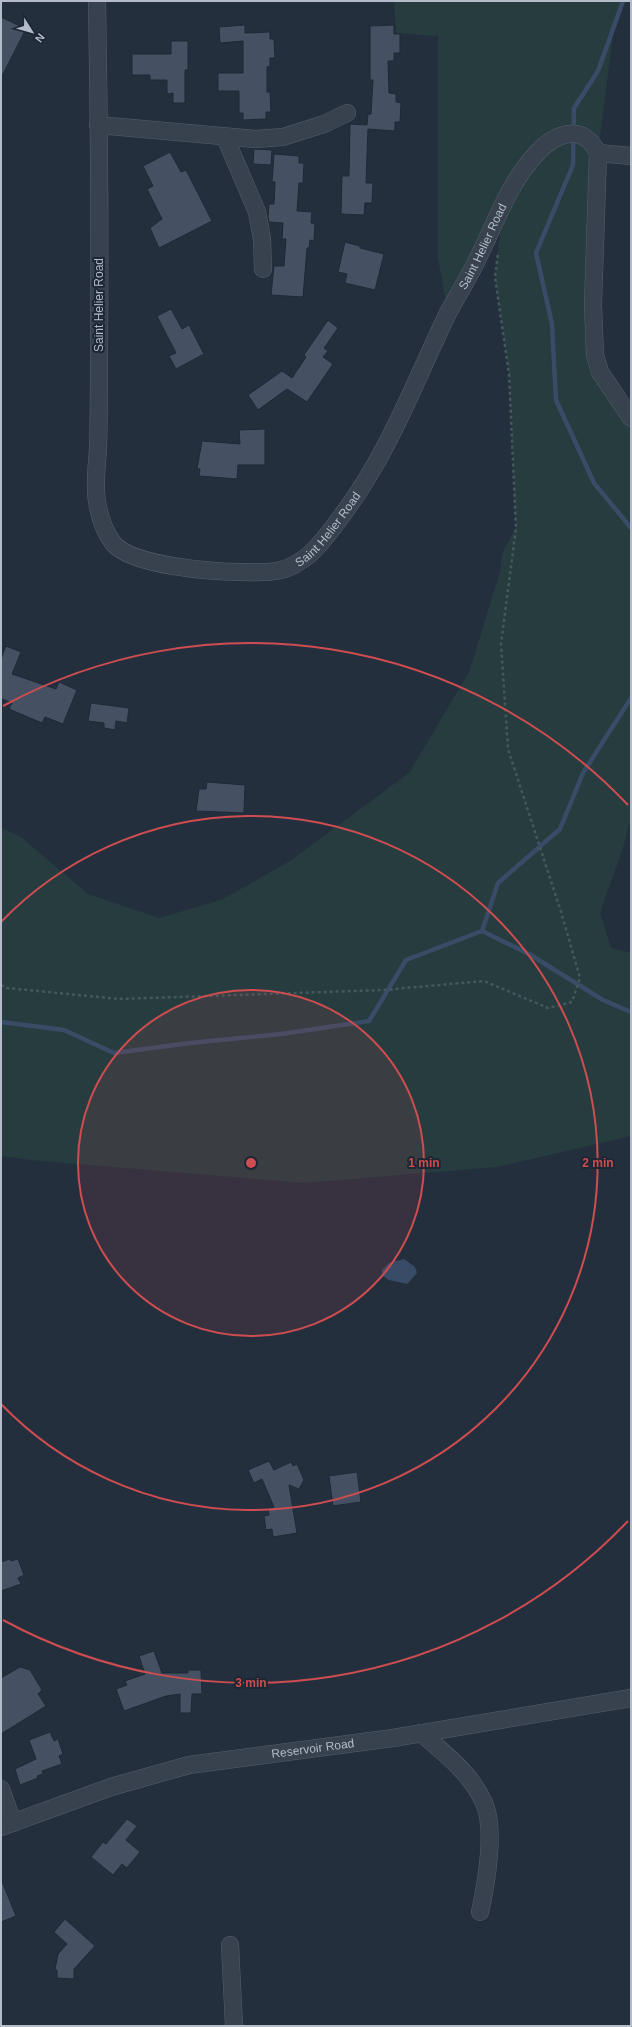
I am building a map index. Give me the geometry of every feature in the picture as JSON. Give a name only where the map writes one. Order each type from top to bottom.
[{"type":"street","name":"Saint Helier Road","points":[[97,1],[99,349],[96,494],[102,521],[111,540],[119,550],[149,562],[235,572],[278,572],[298,563],[321,542],[358,495],[385,447],[420,376],[448,313],[519,176],[534,155],[547,143],[558,138],[578,134],[586,137],[594,144],[598,153]]},
{"type":"street","points":[[98,125],[225,137],[283,137],[324,124],[347,113]]},
{"type":"street","points":[[225,137],[257,212],[262,239],[263,269]]},
{"type":"street","points":[[631,156],[598,153],[593,305],[595,355],[600,372],[631,418]]},
{"type":"street","name":"Reservoir Road","points":[[7,1825],[111,1787],[189,1765],[289,1753],[421,1733],[631,1698]]},
{"type":"street","points":[[421,1733],[458,1764],[474,1784],[485,1804],[490,1823],[486,1884],[480,1912]]},
{"type":"street","points":[[1,1788],[7,1825]]},
{"type":"street","points":[[230,1946],[234,2026]]},
{"type":"path","points":[[1,985],[7,988],[119,999],[383,990],[484,981],[548,1008],[572,1002],[580,978],[508,749],[501,644],[516,528],[509,374],[496,277],[499,248]]},
{"type":"green space","points":[[394,1],[623,1],[614,27],[598,153],[595,355],[631,418],[631,816],[623,848],[600,913],[611,948],[631,953],[631,1136],[497,1167],[304,1183],[30,1160],[1,1156],[1,828],[21,837],[88,894],[159,918],[221,900],[290,861],[409,773],[469,672],[500,572],[502,554],[516,527],[509,374],[495,277],[503,205],[448,313],[438,258],[438,36],[396,33]]},
{"type":"water","points":[[404,1259],[415,1267],[417,1273],[407,1284],[389,1280],[383,1276],[382,1270],[389,1263]]},
{"type":"building","points":[[1,17],[26,29],[1,78]]},
{"type":"building","points":[[245,25],[245,33],[270,32],[270,39],[274,39],[275,58],[270,58],[270,66],[267,67],[267,92],[270,92],[271,112],[266,112],[266,119],[243,120],[243,113],[239,113],[239,91],[218,91],[218,73],[243,73],[243,41],[220,43],[219,27]]},
{"type":"building","points":[[394,25],[394,34],[400,34],[400,53],[394,53],[394,61],[388,61],[389,93],[396,94],[396,102],[401,103],[400,122],[395,122],[395,131],[368,129],[366,183],[373,183],[372,203],[365,203],[364,215],[341,214],[342,176],[349,176],[350,124],[367,125],[368,114],[371,114],[373,80],[370,80],[370,26]]},
{"type":"building","points":[[171,41],[188,41],[188,70],[185,70],[185,103],[173,103],[173,93],[167,94],[167,80],[150,80],[150,75],[132,75],[132,54],[171,54]]},
{"type":"building","points":[[254,149],[272,150],[271,165],[253,164]]},
{"type":"building","points":[[170,152],[181,172],[186,170],[212,221],[159,248],[150,228],[162,219],[147,189],[153,186],[143,166]]},
{"type":"building","points":[[274,154],[299,156],[299,163],[304,163],[303,183],[299,183],[297,211],[312,212],[311,223],[315,224],[314,241],[310,240],[309,248],[307,248],[303,297],[271,295],[274,266],[284,266],[286,239],[282,239],[283,223],[269,222],[268,217],[269,204],[274,204],[275,182],[272,182]]},
{"type":"building","points":[[345,242],[360,246],[360,248],[384,254],[375,290],[345,283],[347,274],[338,272]]},
{"type":"building","points":[[171,309],[182,329],[189,325],[204,354],[176,369],[169,356],[176,353],[157,316]]},
{"type":"building","points":[[328,320],[338,328],[324,348],[328,351],[323,357],[333,364],[307,402],[287,389],[258,410],[248,395],[282,371],[292,378],[306,357],[304,355]]},
{"type":"building","points":[[265,429],[265,465],[238,465],[237,479],[199,476],[200,469],[197,469],[202,441],[240,444],[239,430]]},
{"type":"building","points":[[6,646],[21,652],[12,674],[56,689],[59,682],[77,690],[63,724],[45,717],[42,723],[9,709],[12,703],[2,699],[1,701],[1,659]]},
{"type":"building","points":[[91,703],[129,708],[127,723],[116,721],[115,730],[104,728],[104,723],[88,721]]},
{"type":"building","points":[[207,782],[245,785],[244,813],[196,811],[199,789],[206,789]]},
{"type":"building","points":[[269,1461],[274,1470],[291,1462],[293,1466],[297,1464],[304,1480],[299,1489],[289,1485],[297,1533],[273,1537],[272,1529],[266,1530],[264,1516],[269,1515],[268,1508],[274,1507],[262,1479],[254,1483],[248,1470]]},
{"type":"building","points":[[357,1472],[361,1502],[333,1506],[329,1476]]},
{"type":"building","points":[[10,1559],[11,1561],[18,1559],[24,1575],[18,1578],[21,1584],[1,1591],[1,1562]]},
{"type":"building","points":[[154,1651],[162,1673],[188,1673],[188,1670],[201,1670],[202,1694],[192,1694],[191,1713],[180,1713],[180,1694],[166,1696],[124,1711],[116,1689],[127,1685],[125,1681],[145,1674],[139,1656]]},
{"type":"building","points":[[20,1667],[30,1670],[42,1690],[38,1694],[46,1706],[1,1734],[1,1678]]},
{"type":"building","points":[[50,1732],[54,1741],[58,1739],[63,1754],[59,1756],[62,1764],[42,1771],[43,1774],[37,1776],[38,1778],[20,1785],[15,1769],[36,1759],[29,1740]]},
{"type":"building","points":[[127,1819],[137,1826],[126,1840],[140,1852],[127,1868],[122,1864],[113,1875],[91,1857],[103,1842],[106,1844]]},
{"type":"building","points":[[1,1879],[16,1916],[1,1922]]},
{"type":"building","points":[[65,1919],[95,1946],[74,1969],[74,1979],[57,1978],[57,1970],[55,1970],[58,1954],[67,1944],[54,1932]]},
{"type":"waterway","points":[[623,1],[598,71],[574,108],[573,165],[536,253],[552,324],[556,400],[594,483],[631,528]]},
{"type":"waterway","points":[[482,931],[498,883],[560,829],[583,773],[631,698]]},
{"type":"waterway","points":[[1,1022],[64,1030],[114,1053],[190,1043],[281,1034],[369,1021],[406,960],[482,931],[529,954],[603,1000],[631,1012]]}]
